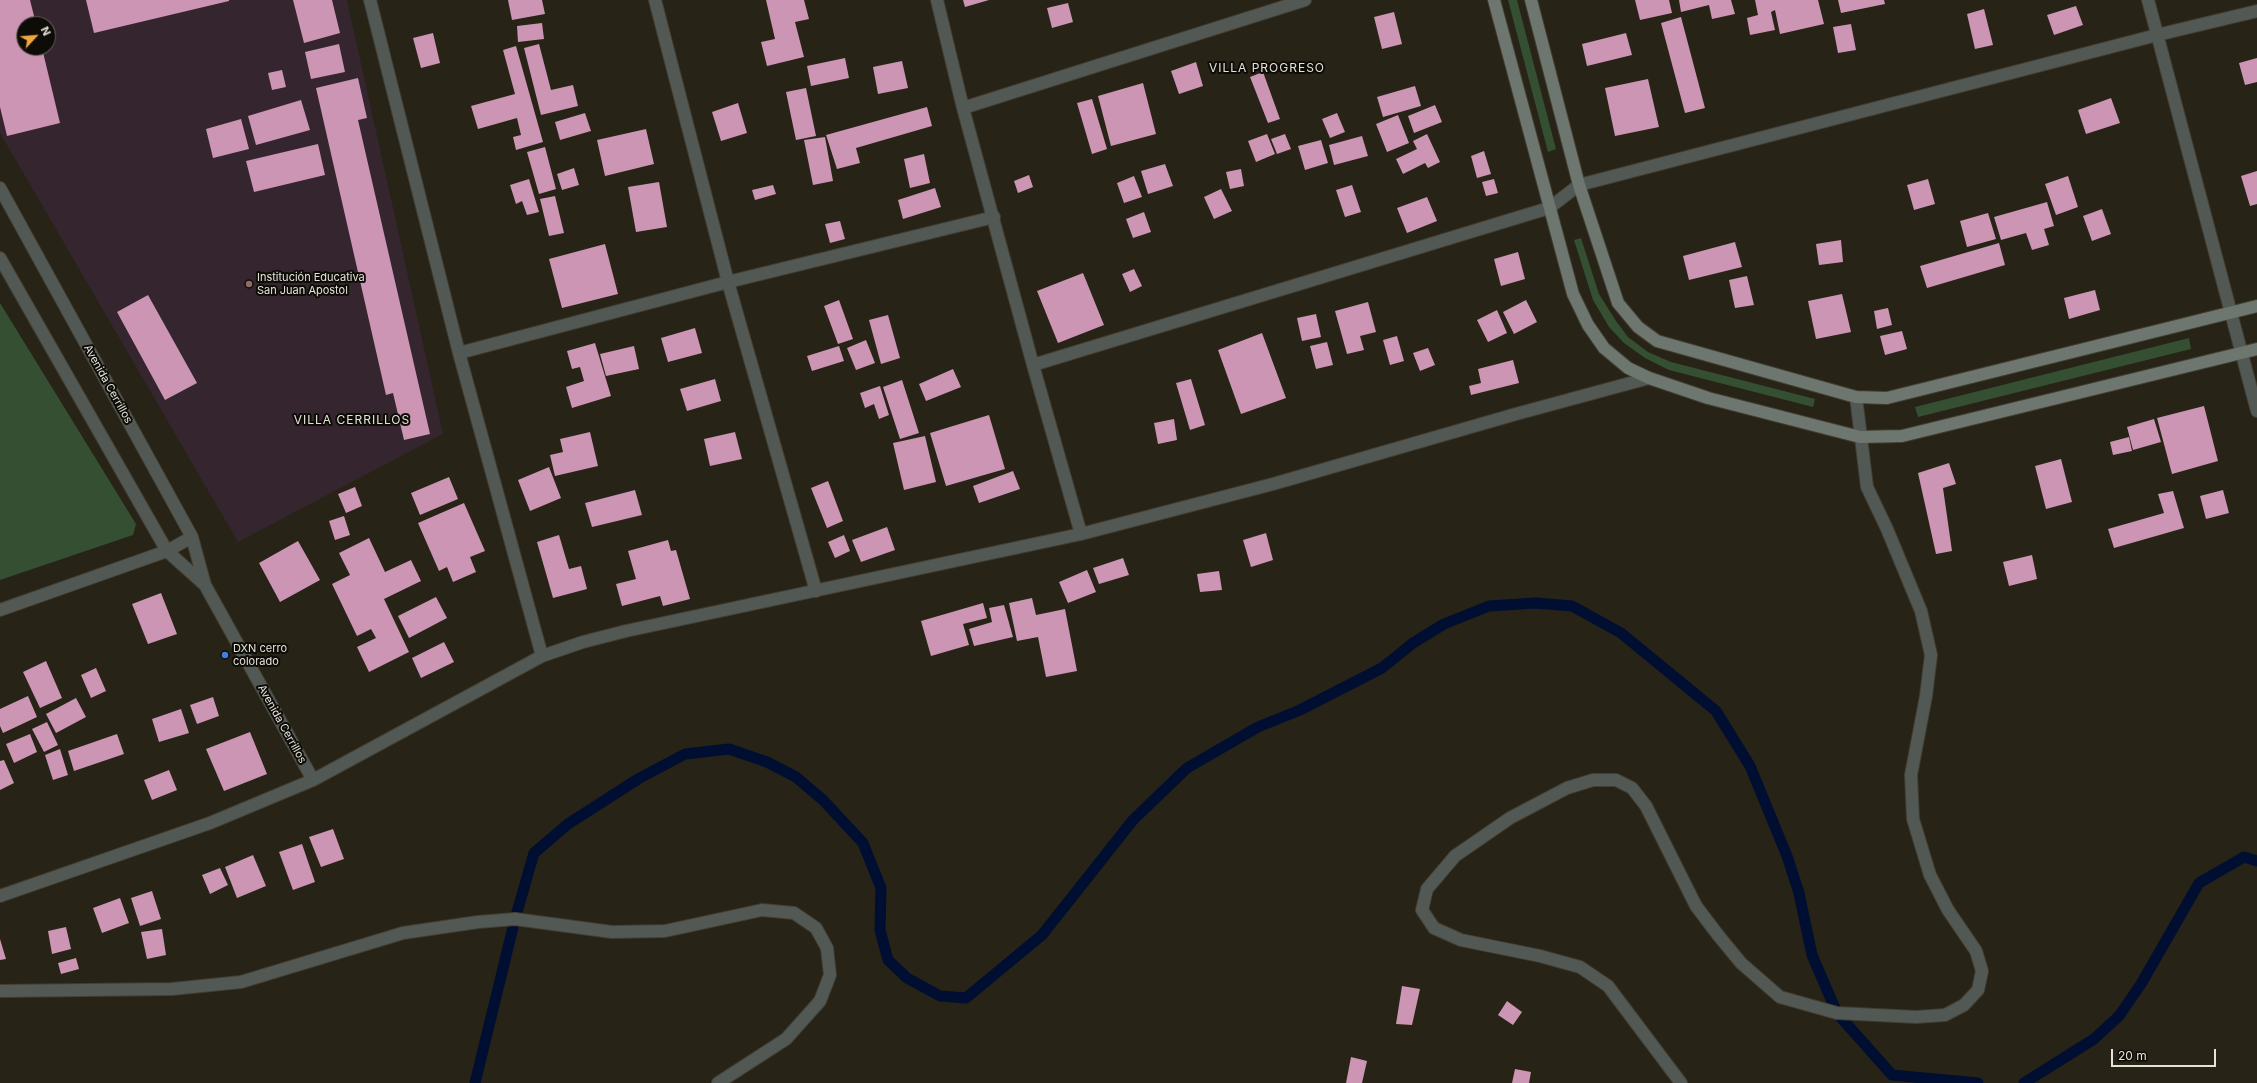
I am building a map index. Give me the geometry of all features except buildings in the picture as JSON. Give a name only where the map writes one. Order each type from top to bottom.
[{"type":"street","points":[[370,0],[459,353],[542,656]]},
{"type":"street","points":[[655,0],[728,282],[816,591]]},
{"type":"street","points":[[937,0],[963,108],[994,217],[1033,366],[1081,534]]},
{"type":"street","points":[[963,108],[1305,0]]},
{"type":"street","points":[[1494,0],[1573,294],[1588,325],[1604,348],[1628,368],[1649,378],[1708,398],[1860,437],[1902,436],[2257,349]]},
{"type":"street","points":[[1531,0],[1579,185],[1596,242],[1618,303],[1638,327],[1657,340],[1686,350],[1856,397],[1887,398],[2257,306]]},
{"type":"street","points":[[2148,0],[2257,411]]},
{"type":"street","points":[[1033,366],[1549,208],[1579,185],[2157,35],[2257,11]]},
{"type":"street","name":"Avenida Cerrillos","points":[[0,188],[192,537],[204,584],[313,780]]},
{"type":"street","points":[[459,353],[728,282],[994,217]]},
{"type":"street","name":"Avenida Cerrillos","points":[[0,258],[167,551],[204,584]]},
{"type":"street","points":[[0,896],[210,823],[313,780],[542,656],[583,642],[626,631],[1081,534],[1273,484],[1516,414],[1649,378]]},
{"type":"street","points":[[1681,1083],[1608,986],[1580,967],[1540,956],[1462,940],[1434,928],[1422,910],[1427,889],[1455,856],[1510,818],[1567,788],[1593,780],[1616,780],[1632,788],[1646,806],[1696,906],[1741,963],[1780,997],[1837,1013],[1916,1017],[1945,1014],[1964,1005],[1978,990],[1982,971],[1976,951],[1948,910],[1930,875],[1913,819],[1911,775],[1926,696],[1931,655],[1921,611],[1899,556],[1867,488],[1856,397]]},
{"type":"street","points":[[0,610],[167,551],[192,537]]},
{"type":"street","points":[[0,991],[172,990],[241,982],[403,933],[478,922],[515,919],[612,932],[665,931],[762,910],[794,913],[816,928],[827,948],[830,976],[820,1001],[786,1039],[718,1083]]},
{"type":"shaded area","name":"Institución Educativa San Juan Apostol","points":[[0,0],[347,0],[443,434],[238,542],[0,133]]},
{"type":"green space","points":[[1508,0],[1517,0],[1556,149],[1548,152]]},
{"type":"green space","points":[[1581,238],[1599,294],[1628,337],[1648,352],[1671,362],[1815,399],[1813,407],[1669,370],[1645,358],[1624,343],[1609,327],[1593,300],[1574,240]]},
{"type":"green space","points":[[0,303],[136,524],[133,535],[0,580]]},
{"type":"green space","points":[[2189,338],[2191,349],[1918,417],[1915,407]]},
{"type":"waterway","points":[[475,1083],[515,919],[534,853],[568,824],[638,779],[685,754],[729,749],[767,762],[796,777],[823,800],[863,843],[881,888],[880,930],[888,960],[907,978],[940,996],[966,998],[1042,935],[1133,820],[1187,768],[1258,727],[1300,710],[1382,668],[1413,643],[1444,624],[1489,606],[1536,603],[1572,606],[1621,633],[1716,711],[1750,766],[1787,856],[1799,893],[1812,955],[1837,1013],[1892,1075],[1978,1083]]},
{"type":"waterway","points":[[2024,1083],[2094,1039],[2119,1016],[2141,984],[2199,883],[2244,857],[2257,861]]},
{"type":"place","name":"Institución Educativa San Juan Apostol","points":[[249,284]]},
{"type":"place","name":"DXN cerro colorado","points":[[225,655]]},
{"type":"district","name":"VILLA PROGRESO","points":[[1267,68]]},
{"type":"district","name":"VILLA CERRILLOS","points":[[352,420]]}]
